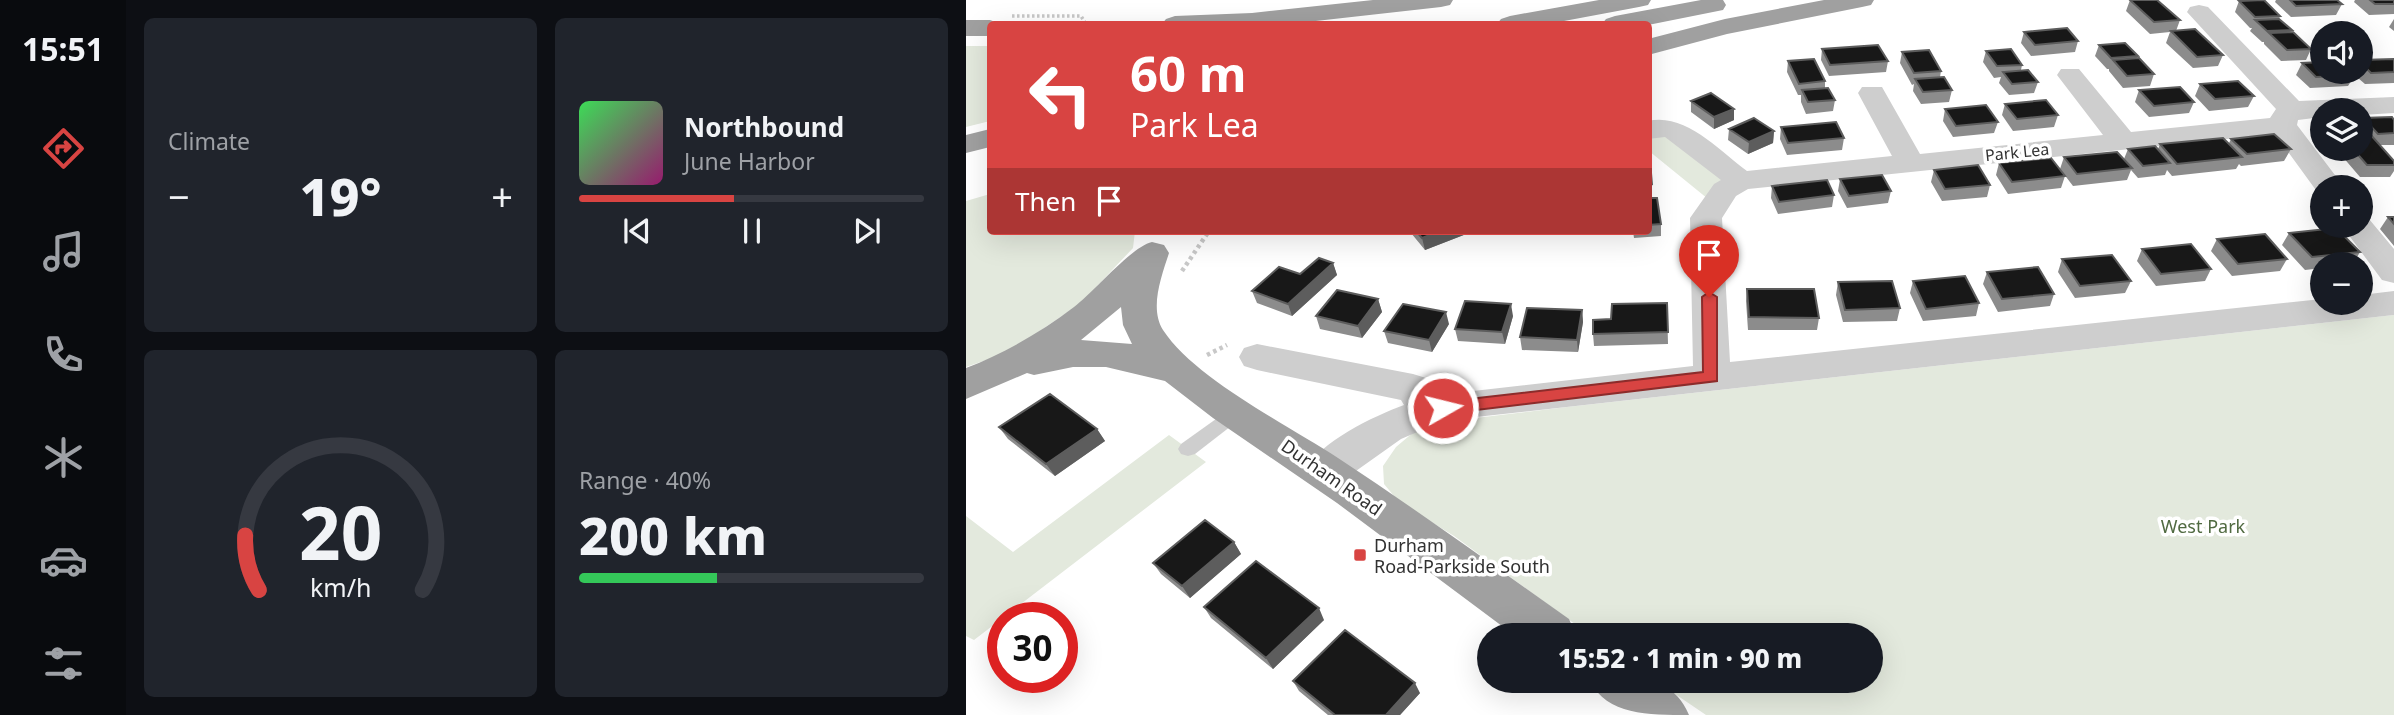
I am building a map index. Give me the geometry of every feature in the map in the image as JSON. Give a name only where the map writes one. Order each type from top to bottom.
[{"type":"highway","points":[[1252,21],[1441,0]]},
{"type":"highway","points":[[1526,21],[1639,0]]},
{"type":"highway","points":[[1632,21],[1747,0]]},
{"type":"highway","points":[[1652,46],[1725,27],[1862,0]]},
{"type":"highway","points":[[966,28],[987,24]]},
{"type":"highway","points":[[966,144],[987,139]]},
{"type":"highway","points":[[966,166],[987,161]]},
{"type":"highway","points":[[1011,367],[1078,324],[1102,305],[1158,242]]},
{"type":"highway","points":[[1158,242],[1142,284],[1139,309],[1146,335],[1179,371]]},
{"type":"highway","points":[[966,384],[1011,367],[1058,355],[1098,351],[1120,353],[1179,371]]},
{"type":"highway","name":"Durham Road","points":[[1179,371],[1325,471],[1535,623]]},
{"type":"highway","points":[[1632,693],[1663,715]]},
{"type":"street","points":[[2200,12],[2288,117],[2322,175]]},
{"type":"street","points":[[2070,75],[2123,141]]},
{"type":"street","points":[[1873,93],[1910,162]]},
{"type":"street","name":"Park Lea","points":[[1741,181],[2123,141],[2288,117],[2394,106]]},
{"type":"street","points":[[1652,130],[1674,130],[1741,181],[1725,190],[1713,203],[1706,218],[1712,377]]},
{"type":"street","points":[[2367,238],[2394,272]]},
{"type":"street","points":[[1325,471],[1389,424],[1428,411],[1712,377],[2394,303]]},
{"type":"street","points":[[1257,357],[1413,388],[1428,411]]},
{"type":"lane","points":[[1188,449],[1237,411]]},
{"type":"path","points":[[1011,21],[1081,16],[1085,21]]},
{"type":"path","points":[[1179,371],[1228,344],[1257,357]]},
{"type":"green space","points":[[966,46],[987,46],[987,122],[966,127]]},
{"type":"green space","points":[[1658,127],[1741,181],[1713,203],[1652,153],[1652,129]]},
{"type":"green space","points":[[987,195],[987,235],[1135,235],[1133,248],[1081,303],[1007,353],[966,367],[966,201]]},
{"type":"green space","name":"West Park","points":[[2394,315],[2394,715],[1706,715],[1674,693],[1883,693],[1883,623],[1574,623],[1454,536],[1399,502],[1384,484],[1383,466],[1396,447],[1415,431],[1475,418]]},
{"type":"green space","points":[[1169,435],[1206,462],[1024,602],[987,602],[987,630],[974,640],[966,636],[966,516],[1013,552]]},
{"type":"building","points":[[2130,0],[2157,0],[2180,20],[2154,22]]},
{"type":"building","points":[[2264,0],[2280,16],[2255,17],[2239,1]]},
{"type":"building","points":[[2290,0],[2337,0],[2342,4],[2296,6]]},
{"type":"building","points":[[2370,0],[2394,0],[2394,4],[2375,4]]},
{"type":"building","points":[[2279,19],[2292,30],[2267,31],[2255,20]]},
{"type":"building","points":[[2067,28],[2078,41],[2035,45],[2024,32]]},
{"type":"building","points":[[2195,29],[2223,55],[2197,57],[2171,31]]},
{"type":"building","points":[[2293,32],[2310,49],[2287,50],[2269,33]]},
{"type":"building","points":[[2125,43],[2138,56],[2111,58],[2099,45]]},
{"type":"building","points":[[1878,45],[1888,61],[1830,65],[1822,49]]},
{"type":"building","points":[[2011,49],[2022,65],[1997,66],[1986,51]]},
{"type":"building","points":[[1929,50],[1941,71],[1914,73],[1902,52]]},
{"type":"building","points":[[2139,58],[2154,74],[2127,76],[2113,60]]},
{"type":"building","points":[[1814,59],[1825,81],[1799,84],[1788,61]]},
{"type":"building","points":[[2394,59],[2394,72],[2373,73],[2373,60]]},
{"type":"building","points":[[2302,63],[2310,63],[2310,71]]},
{"type":"building","points":[[2028,70],[2038,82],[2012,84],[2003,72]]},
{"type":"building","points":[[1944,77],[1952,90],[1923,92],[1915,79]]},
{"type":"building","points":[[2238,81],[2254,96],[2215,99],[2200,84]]},
{"type":"building","points":[[2180,87],[2194,102],[2154,106],[2139,90]]},
{"type":"building","points":[[1828,88],[1835,100],[1808,102],[1802,90]]},
{"type":"building","points":[[1711,93],[1734,109],[1714,117],[1691,101]]},
{"type":"building","points":[[2046,100],[2058,115],[2017,119],[2005,104]]},
{"type":"building","points":[[1986,105],[1998,122],[1956,126],[1945,109]]},
{"type":"building","points":[[2392,117],[2394,133],[2378,134],[2373,129],[2373,118]]},
{"type":"building","points":[[1754,118],[1774,131],[1749,142],[1729,129]]},
{"type":"building","points":[[1836,122],[1844,138],[1788,143],[1781,127]]},
{"type":"building","points":[[2274,134],[2291,149],[2247,154],[2231,139]]},
{"type":"building","points":[[2373,137],[2394,161],[2394,165],[2367,165],[2364,161],[2373,161]]},
{"type":"building","points":[[2223,138],[2242,157],[2177,164],[2160,144]]},
{"type":"building","points":[[2155,146],[2170,163],[2143,166],[2128,149]]},
{"type":"building","points":[[2117,152],[2132,168],[2077,174],[2064,157]]},
{"type":"building","points":[[2051,158],[2065,176],[2012,182],[1999,163]]},
{"type":"building","points":[[1978,165],[1990,185],[1945,189],[1934,170]]},
{"type":"building","points":[[1882,175],[1891,191],[1849,196],[1840,179]]},
{"type":"building","points":[[1827,180],[1834,195],[1779,202],[1772,186]]},
{"type":"building","points":[[1652,198],[1657,198],[1661,224],[1652,225]]},
{"type":"building","points":[[2310,231],[2310,238],[2346,238],[2360,252],[2310,252],[2310,255],[2289,233]]},
{"type":"building","points":[[2265,234],[2287,259],[2238,264],[2217,239]]},
{"type":"building","points":[[2191,244],[2211,269],[2161,274],[2142,249]]},
{"type":"building","points":[[2112,255],[2131,281],[2080,286],[2062,259]]},
{"type":"building","points":[[1319,258],[1333,263],[1288,304],[1252,291],[1279,267],[1300,274]]},
{"type":"building","points":[[2038,267],[2054,294],[2002,299],[1987,272]]},
{"type":"building","points":[[1965,276],[1979,303],[1926,309],[1913,281]]},
{"type":"building","points":[[1892,281],[1900,308],[1845,310],[1838,282]]},
{"type":"building","points":[[1747,289],[1814,289],[1819,318],[1749,317]]},
{"type":"building","points":[[1337,290],[1378,299],[1358,326],[1316,316]]},
{"type":"building","points":[[1465,301],[1511,304],[1502,332],[1455,329]]},
{"type":"building","points":[[1667,303],[1668,332],[1593,334],[1593,320],[1611,319],[1612,304]]},
{"type":"building","points":[[1403,304],[1446,312],[1429,340],[1384,331]]},
{"type":"building","points":[[1527,308],[1582,310],[1577,340],[1520,337]]},
{"type":"building","points":[[1050,394],[1097,429],[1046,464],[999,427]]},
{"type":"building","points":[[1205,520],[1234,542],[1182,586],[1153,563]]},
{"type":"building","points":[[1256,561],[1319,608],[1266,658],[1204,607]]},
{"type":"building","points":[[1345,630],[1415,683],[1386,715],[1335,715],[1293,681]]},
{"type":"place","name":"Durham Road-Parkside South","points":[[1360,555]]},
{"type":"route","points":[[1443,408],[1712,377],[1709,297]]}]
